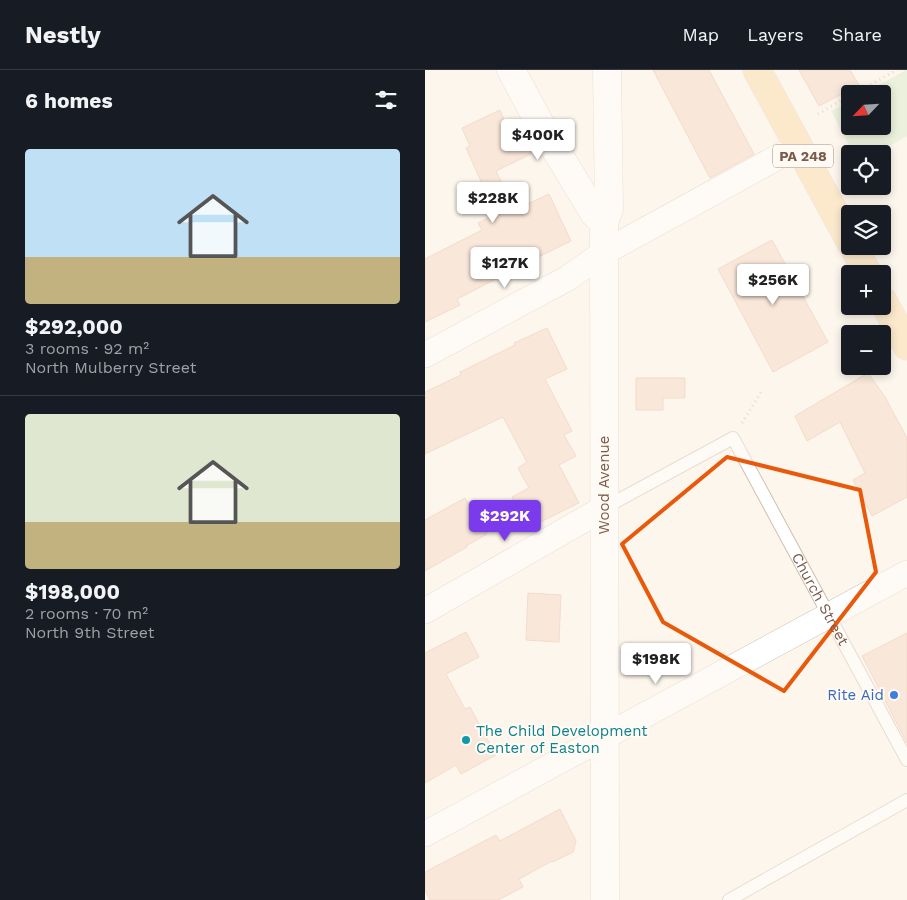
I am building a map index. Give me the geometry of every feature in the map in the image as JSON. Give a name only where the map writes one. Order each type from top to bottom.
[{"type":"main road","points":[[511,70],[540,124],[590,207],[604,223]]},
{"type":"main road","name":"Wood Avenue","points":[[605,900],[604,223],[609,210],[607,70]]},
{"type":"main road","name":"PA 248","points":[[757,70],[841,225]]},
{"type":"main road","points":[[891,315],[906,343]]},
{"type":"street","points":[[425,355],[567,278],[603,253],[798,146]]},
{"type":"street","points":[[425,611],[604,508]]},
{"type":"street","points":[[425,834],[907,573]]},
{"type":"lane","points":[[604,508],[733,438]]},
{"type":"lane","name":"Church Street","points":[[733,438],[907,760]]},
{"type":"lane","points":[[729,900],[907,800]]},
{"type":"path","points":[[868,85],[897,70]]},
{"type":"path","points":[[818,114],[841,100]]},
{"type":"path","points":[[733,438],[763,389]]},
{"type":"highlighted area","points":[[727,457],[860,490],[876,572],[784,691],[663,622],[622,544]]},
{"type":"green space","points":[[907,70],[907,136],[891,145],[849,145],[844,135],[891,135],[891,85],[879,85]]},
{"type":"green space","points":[[841,106],[841,130],[831,111]]},
{"type":"building","points":[[653,70],[709,70],[754,154],[710,178]]},
{"type":"building","points":[[799,70],[850,70],[859,85],[841,85],[841,94],[819,106]]},
{"type":"building","points":[[500,110],[508,129],[517,125],[531,154],[496,171],[515,210],[549,194],[571,241],[457,299],[460,305],[425,322],[425,259],[482,230],[478,223],[496,214],[466,148],[470,146],[462,128]]},
{"type":"building","points":[[772,240],[828,342],[773,372],[718,269]]},
{"type":"building","points":[[547,328],[567,369],[545,379],[572,431],[564,435],[576,456],[559,465],[579,503],[528,528],[512,497],[529,488],[518,468],[527,462],[503,417],[425,454],[425,392],[461,375],[460,372],[515,345],[514,343]]},
{"type":"building","points":[[865,375],[869,375],[885,397],[907,438],[907,497],[872,516],[853,480],[865,473],[840,422],[807,441],[795,416]]},
{"type":"building","points":[[636,378],[685,378],[685,398],[663,398],[663,410],[636,410]]},
{"type":"building","points":[[465,498],[487,534],[425,571],[425,520]]},
{"type":"building","points":[[528,593],[561,595],[559,642],[526,640]]},
{"type":"building","points":[[466,632],[479,657],[446,674],[465,709],[470,707],[496,755],[461,774],[456,765],[425,783],[425,653]]},
{"type":"building","name":"Rite Aid","points":[[907,633],[907,743],[862,656]]},
{"type":"building","points":[[560,809],[576,841],[573,852],[519,879],[523,887],[498,900],[430,900],[425,890],[425,872],[496,835],[500,841]]},
{"type":"place","name":"Rite Aid","points":[[894,695]]},
{"type":"place","name":"The Child Development Center of Easton","points":[[466,740]]}]
